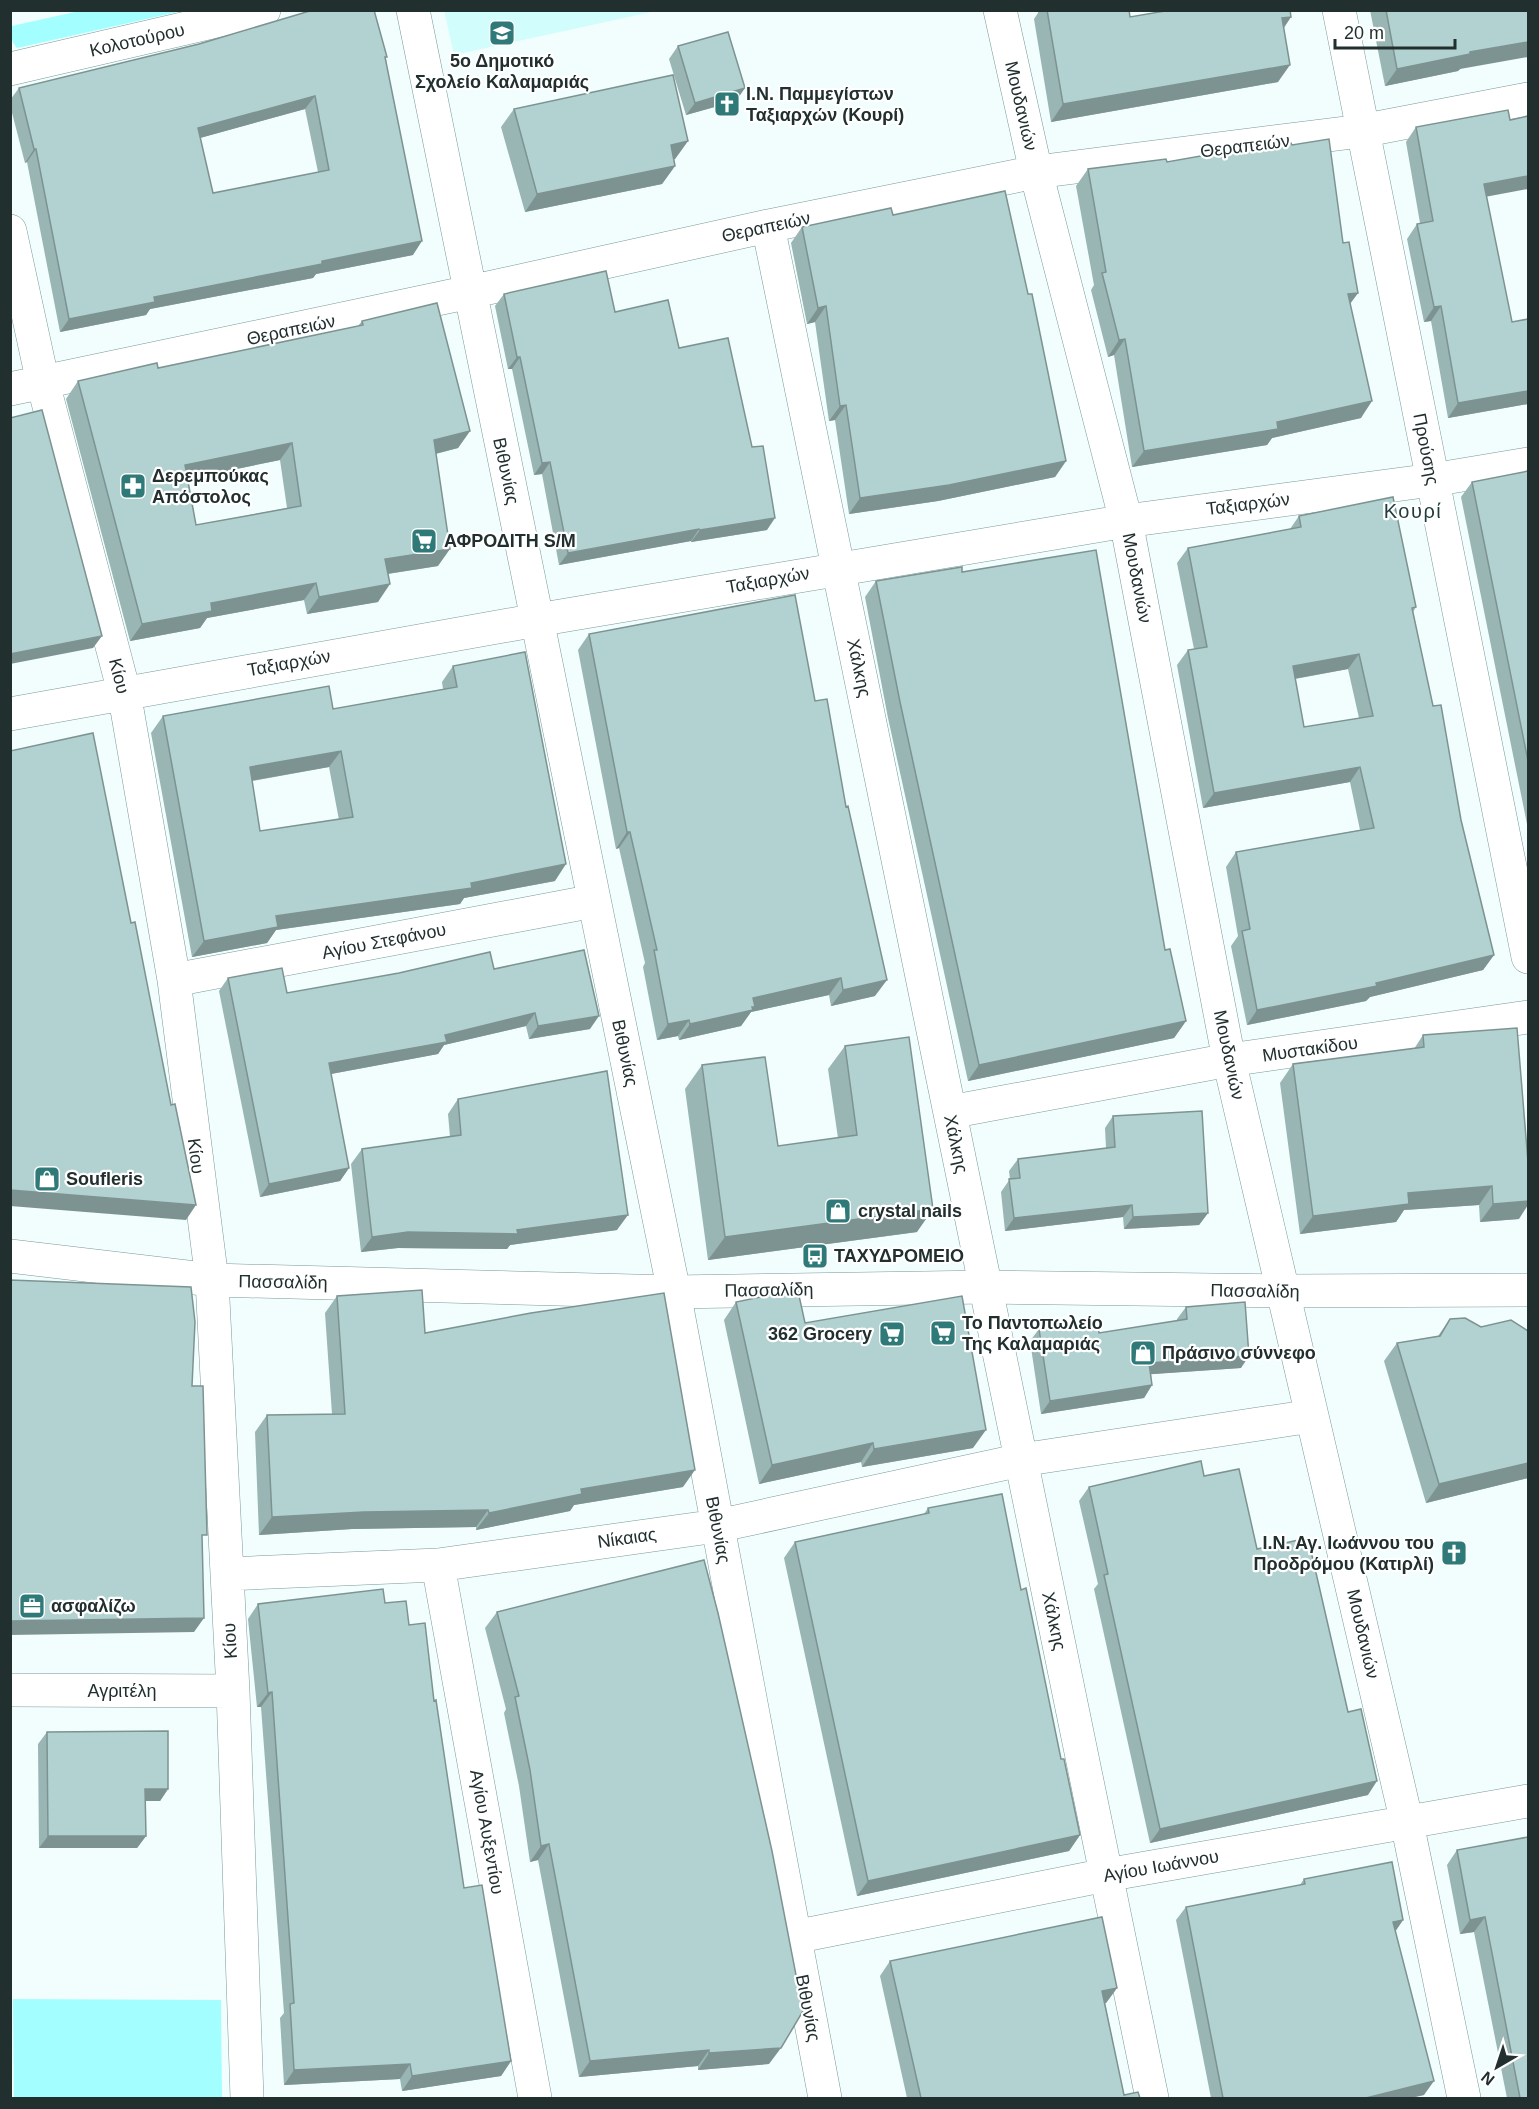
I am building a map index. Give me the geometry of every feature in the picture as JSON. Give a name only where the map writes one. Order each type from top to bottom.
[{"type":"street","name":"Κολοτούρου","points":[[10,69],[264,10]]},
{"type":"street","name":"Βιθυνίας","points":[[412,10],[674,1292],[825,2098]]},
{"type":"street","name":"Μουδανιών","points":[[1000,10],[1036,172],[1126,520],[1229,1060],[1407,1823],[1464,2098]]},
{"type":"street","name":"Προύσης","points":[[1339,10],[1528,957]]},
{"type":"street","name":"Θεραπειών","points":[[10,389],[470,292],[768,226],[1036,172],[1362,131],[1528,99]]},
{"type":"street","name":"Χάλκης","points":[[768,226],[1152,2098]]},
{"type":"street","name":"Κίου","points":[[10,231],[43,383],[124,692],[174,980],[212,1280],[233,1691],[246,2098]]},
{"type":"street","name":"Ταξιαρχών","points":[[10,714],[537,620],[1126,520],[1432,480],[1528,464]]},
{"type":"street","name":"Αγίου Στεφάνου","points":[[174,980],[594,901]]},
{"type":"street","name":"Μυστακίδου","points":[[950,1112],[1229,1060],[1528,1017]]},
{"type":"street","name":"Πασσαλίδη","points":[[10,1256],[212,1280],[674,1292],[986,1287],[1282,1291],[1528,1290]]},
{"type":"street","name":"Νίκαιας","points":[[227,1574],[438,1565],[717,1526],[1021,1460],[1312,1416]]},
{"type":"street","name":"Αγίου Αυξεντίου","points":[[438,1565],[535,2098]]},
{"type":"street","name":"Αγριτέλη","points":[[10,1690],[233,1691]]},
{"type":"street","name":"Αγίου Ιωάννου","points":[[794,1937],[1106,1875],[1528,1801]]},
{"type":"shaded area","name":"5ο Δημοτικό Σχολείο Καλαμαριάς","points":[[444,10],[656,10],[656,11],[454,55]]},
{"type":"shaded area","points":[[79,11],[182,11],[17,48],[13,43],[12,26]]},
{"type":"shaded area","points":[[13,1999],[221,2000],[222,2098],[14,2098]]},
{"type":"building","points":[[313,10],[374,10],[387,57],[385,57],[422,241],[322,261],[322,264],[154,297],[155,302],[69,319],[36,149],[34,149],[19,88],[199,44]],"holes":[[[315,96],[329,170],[213,193],[198,128]]]},
{"type":"building","points":[[1047,10],[1129,10],[1130,17],[1171,10],[1290,10],[1291,17],[1282,18],[1290,65],[1063,104]]},
{"type":"building","points":[[1386,10],[1528,10],[1528,42],[1470,52],[1470,54],[1397,69]]},
{"type":"building","points":[[728,32],[745,88],[695,103],[678,46]]},
{"type":"building","points":[[673,75],[688,141],[671,145],[675,166],[537,194],[514,109]]},
{"type":"building","points":[[1508,110],[1510,120],[1528,116],[1528,176],[1484,184],[1512,322],[1528,319],[1528,391],[1458,403],[1441,306],[1434,307],[1417,224],[1433,221],[1416,127]]},
{"type":"building","points":[[1329,139],[1343,243],[1349,242],[1358,293],[1348,294],[1372,401],[1277,422],[1278,429],[1144,451],[1125,339],[1119,340],[1102,273],[1106,272],[1088,169],[1166,159],[1167,162]]},
{"type":"building","points":[[1005,191],[1028,294],[1032,294],[1066,461],[949,485],[860,498],[846,405],[840,406],[826,306],[818,308],[802,227],[891,208],[893,215]]},
{"type":"building","points":[[606,271],[615,312],[668,300],[679,348],[728,338],[752,447],[763,446],[775,518],[699,529],[568,553],[550,462],[542,463],[504,294]]},
{"type":"building","points":[[437,303],[470,431],[434,440],[450,549],[385,559],[390,584],[319,597],[316,583],[211,603],[212,611],[142,624],[78,381],[157,363],[158,368],[363,325],[362,321]],"holes":[[[292,443],[301,506],[196,525],[185,465]]]},
{"type":"building","points":[[42,410],[102,636],[10,654],[10,418]]},
{"type":"building","points":[[1528,471],[1528,761],[1472,482]]},
{"type":"building","points":[[1393,497],[1416,607],[1412,608],[1433,706],[1441,705],[1461,820],[1494,955],[1376,983],[1377,986],[1257,1010],[1242,931],[1250,929],[1236,852],[1374,828],[1360,767],[1214,793],[1188,650],[1207,647],[1188,548],[1301,527],[1299,516]],"holes":[[[1359,654],[1373,716],[1304,727],[1293,666]]]},
{"type":"building","points":[[1096,550],[1165,950],[1170,949],[1186,1021],[979,1065],[876,581],[962,567],[962,572]]},
{"type":"building","points":[[795,595],[815,701],[827,699],[846,807],[848,806],[887,980],[843,990],[841,978],[753,998],[755,1007],[752,1007],[753,1010],[690,1024],[689,1020],[668,1024],[654,950],[657,950],[630,832],[627,832],[589,634]]},
{"type":"building","points":[[525,652],[566,864],[471,883],[472,888],[276,916],[278,927],[204,941],[163,716],[329,686],[333,709],[457,687],[453,666]],"holes":[[[341,751],[353,817],[260,831],[250,767]]]},
{"type":"building","points":[[93,733],[131,923],[135,922],[171,1105],[175,1104],[196,1205],[10,1190],[10,751]]},
{"type":"building","points":[[584,950],[599,1016],[538,1026],[535,1013],[445,1035],[447,1042],[329,1063],[349,1168],[269,1184],[228,978],[282,968],[287,993],[399,973],[490,952],[494,969]]},
{"type":"building","points":[[1517,1028],[1528,1162],[1528,1201],[1493,1204],[1492,1186],[1408,1193],[1409,1204],[1313,1216],[1293,1064],[1424,1047],[1423,1035]]},
{"type":"building","points":[[909,1037],[933,1209],[725,1237],[702,1065],[765,1057],[778,1146],[857,1135],[845,1046]]},
{"type":"building","points":[[607,1071],[628,1215],[517,1230],[518,1234],[408,1232],[372,1237],[362,1149],[461,1135],[458,1099]]},
{"type":"building","points":[[1202,1111],[1208,1213],[1133,1217],[1132,1205],[1014,1218],[1009,1179],[1020,1178],[1018,1159],[1115,1147],[1113,1116]]},
{"type":"building","points":[[10,1280],[191,1287],[195,1322],[192,1386],[203,1386],[207,1535],[202,1535],[204,1618],[10,1621]]},
{"type":"building","points":[[422,1290],[425,1333],[531,1313],[664,1293],[695,1470],[581,1489],[582,1494],[489,1513],[488,1510],[364,1512],[272,1517],[267,1415],[345,1414],[337,1296]]},
{"type":"building","points":[[798,1291],[805,1323],[962,1296],[986,1430],[874,1449],[873,1443],[772,1465],[736,1302]]},
{"type":"building","points":[[1245,1302],[1249,1356],[1149,1363],[1152,1385],[1050,1401],[1039,1329],[1097,1320],[1099,1333],[1187,1319],[1186,1307]]},
{"type":"building","points":[[1465,1318],[1481,1327],[1511,1320],[1528,1331],[1528,1463],[1439,1484],[1397,1343],[1440,1336],[1450,1319]]},
{"type":"building","points":[[1201,1461],[1204,1476],[1239,1469],[1257,1549],[1308,1538],[1348,1712],[1361,1709],[1377,1781],[1160,1829],[1104,1575],[1108,1574],[1089,1487]]},
{"type":"building","points":[[1002,1494],[1021,1590],[1026,1588],[1061,1759],[1064,1759],[1080,1835],[868,1881],[795,1542],[929,1513],[928,1508]]},
{"type":"building","points":[[704,1560],[772,1851],[803,2011],[781,2048],[709,2053],[709,2050],[590,2061],[549,1844],[541,1846],[530,1770],[515,1697],[519,1696],[497,1612]]},
{"type":"building","points":[[383,1589],[385,1603],[406,1601],[409,1625],[425,1623],[434,1701],[436,1700],[464,1888],[482,1885],[511,2061],[412,2076],[410,2064],[294,2070],[290,2004],[294,2003],[272,1692],[268,1693],[258,1604]]},
{"type":"building","points":[[168,1731],[168,1789],[145,1789],[146,1836],[48,1836],[47,1732]]},
{"type":"building","points":[[1528,1837],[1528,2098],[1520,2098],[1485,1917],[1470,1920],[1457,1850]]},
{"type":"building","points":[[1392,1862],[1403,1920],[1393,1922],[1434,2081],[1366,2098],[1223,2098],[1186,1907],[1305,1884],[1304,1879]]},
{"type":"building","points":[[1102,1917],[1117,1988],[1102,1991],[1124,2095],[1138,2092],[1140,2098],[921,2098],[890,1961]]},
{"type":"place","name":"5ο Δημοτικό Σχολείο Καλαμαριάς","points":[[502,33]]},
{"type":"place","name":"Ι.Ν. Παμμεγίστων Ταξιαρχών (Κουρί)","points":[[727,104]]},
{"type":"place","name":"Δερεμπούκας Απόστολος","points":[[133,486]]},
{"type":"place","name":"ΑΦΡΟΔΙΤΗ S/M","points":[[424,541]]},
{"type":"place","name":"Soufleris","points":[[47,1179]]},
{"type":"place","name":"crystal nails","points":[[838,1211]]},
{"type":"place","name":"ΤΑΧΥΔΡΟΜΕΙΟ","points":[[815,1256]]},
{"type":"place","name":"Το Παντοπωλείο Της Καλαμαριάς","points":[[943,1333]]},
{"type":"place","name":"362 Grocery","points":[[892,1334]]},
{"type":"place","name":"Πράσινο σύννεφο","points":[[1143,1353]]},
{"type":"place","name":"Ι.Ν. Αγ. Ιωάννου του Προδρόμου (Κατιρλί)","points":[[1454,1553]]},
{"type":"place","name":"ασφαλίζω","points":[[32,1606]]},
{"type":"district","name":"Κουρί","points":[[1413,511]]}]
